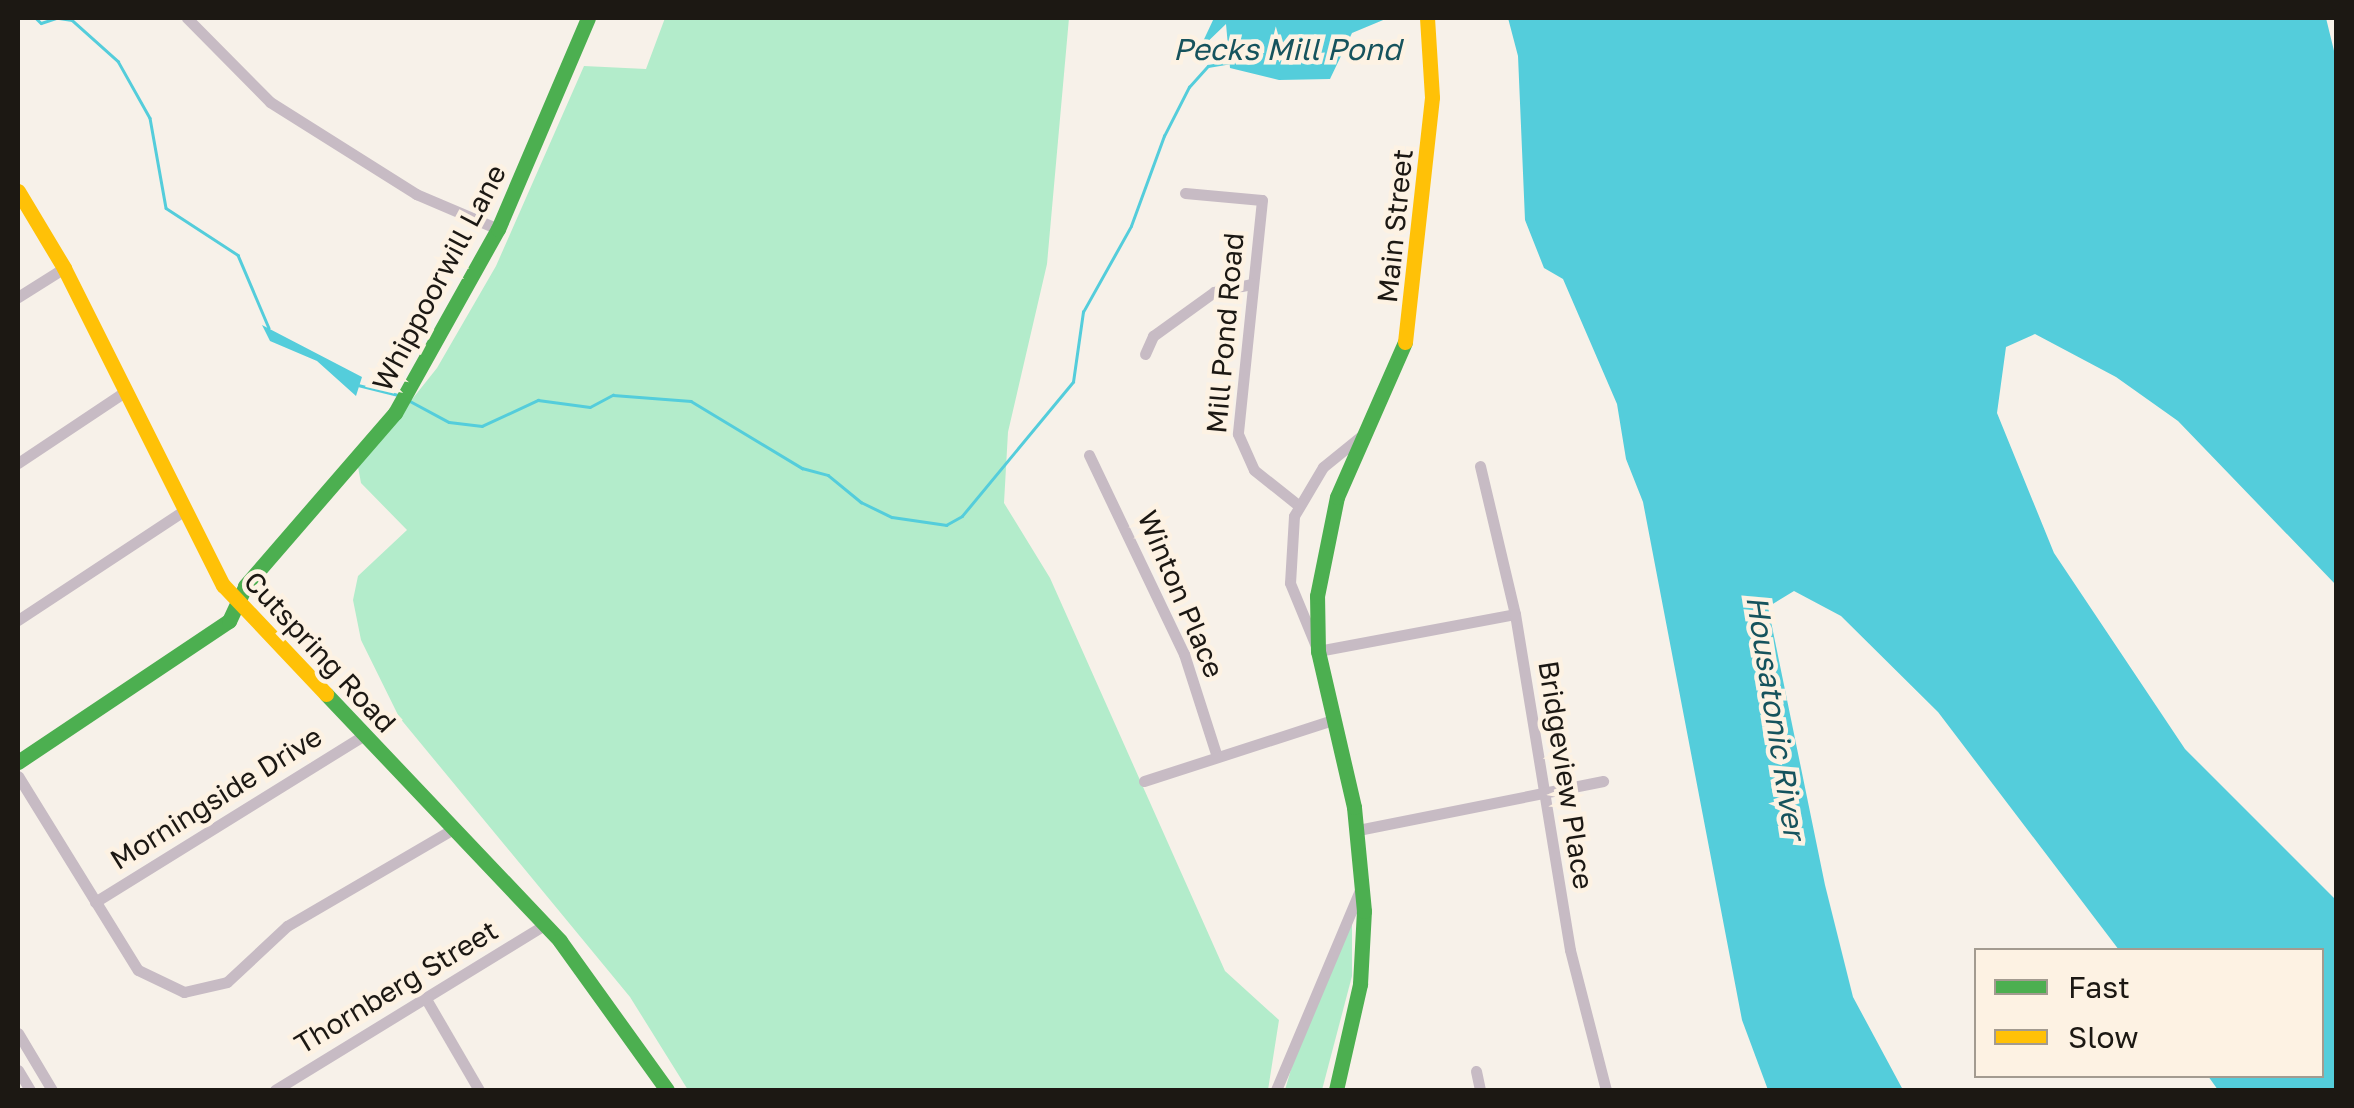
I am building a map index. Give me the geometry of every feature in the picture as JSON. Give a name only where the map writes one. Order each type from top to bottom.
[{"type":"street","points":[[187,18],[270,102],[416,194],[498,230]]},
{"type":"street","name":"Whippoorwill Lane","points":[[18,762],[229,621],[237,604],[395,413],[498,230],[588,18]]},
{"type":"street","name":"Main Street","points":[[1318,651],[1322,551],[1337,498],[1410,324],[1432,98],[1427,18]]},
{"type":"street","name":"Cutspring Road","points":[[18,191],[64,268],[182,512],[237,604],[596,983],[668,1090]]},
{"type":"street","name":"Mill Pond Road","points":[[1185,193],[1262,200],[1241,450],[1259,476],[1298,505]]},
{"type":"street","points":[[18,298],[64,268]]},
{"type":"street","points":[[1145,354],[1153,336],[1214,292],[1253,284]]},
{"type":"street","points":[[18,463],[123,393]]},
{"type":"street","name":"Main Street","points":[[1336,1090],[1360,984],[1362,886],[1358,830],[1318,651],[1290,583],[1289,537],[1298,505],[1332,457],[1368,431]]},
{"type":"street","name":"Winton Place","points":[[1089,455],[1184,654],[1216,757]]},
{"type":"street","name":"Bridgeview Place","points":[[1480,466],[1515,614],[1570,950],[1606,1090]]},
{"type":"street","points":[[18,620],[182,512]]},
{"type":"street","points":[[1318,651],[1515,614]]},
{"type":"street","points":[[1144,782],[1333,720]]},
{"type":"street","name":"Morningside Drive","points":[[96,902],[364,736]]},
{"type":"street","points":[[18,776],[148,978],[184,992],[212,990],[242,971],[287,926],[453,829]]},
{"type":"street","points":[[1358,830],[1604,781]]},
{"type":"street","points":[[1276,1090],[1350,902],[1362,886]]},
{"type":"street","name":"Thornberg Street","points":[[275,1090],[544,925]]},
{"type":"street","points":[[426,999],[479,1090]]},
{"type":"street","points":[[18,1034],[52,1090]]},
{"type":"street","points":[[18,1070],[30,1090]]},
{"type":"street","points":[[1476,1071],[1480,1090]]},
{"type":"green space","points":[[665,18],[1069,18],[1047,264],[1008,432],[1004,503],[1050,578],[1225,971],[1279,1020],[1268,1090],[688,1090],[630,997],[399,717],[361,640],[353,600],[358,576],[407,530],[361,483],[358,467],[437,368],[496,266],[584,66],[646,69]]},
{"type":"green space","points":[[1352,918],[1352,976],[1322,1090],[1285,1090],[1305,1021]]},
{"type":"water","name":"Pecks Mill Pond","points":[[1214,18],[1388,18],[1352,33],[1330,79],[1279,80],[1230,68],[1226,24],[1199,50]]},
{"type":"water","name":"Housatonic River","points":[[1508,18],[2326,18],[2336,59],[2336,585],[2178,421],[2116,377],[2035,334],[2006,347],[1997,413],[2054,553],[2185,749],[2336,900],[2336,1090],[2218,1090],[2209,1078],[2324,1078],[2324,948],[2117,948],[1938,712],[1841,616],[1794,591],[1768,607],[1825,885],[1853,997],[1903,1090],[1768,1090],[1742,1020],[1643,502],[1626,459],[1617,404],[1563,279],[1544,268],[1525,220],[1518,56]]},
{"type":"water","points":[[262,325],[362,377],[356,396],[317,361],[270,341]]},
{"type":"waterway","points":[[36,18],[41,23],[56,18]]},
{"type":"waterway","points":[[59,18],[72,20],[118,61],[150,118],[166,208],[238,255],[269,328]]},
{"type":"waterway","points":[[410,401],[449,422],[482,426],[538,400],[590,407],[613,395],[691,401],[802,468],[828,475],[861,502],[892,517],[946,525],[962,516],[1073,382],[1083,312],[1131,226],[1164,136],[1189,87],[1208,66],[1231,62]]},
{"type":"waterway","points":[[358,385],[398,395]]},
{"type":"traffic: fast","points":[[18,762],[229,621],[245,586],[395,413],[498,229],[588,18]]},
{"type":"traffic: fast","points":[[1336,1090],[1360,984],[1364,911],[1354,807],[1318,651],[1317,596],[1337,497],[1405,342]]},
{"type":"traffic: fast","points":[[326,694],[560,941],[667,1090]]},
{"type":"traffic: slow","points":[[1405,342],[1432,97],[1427,18]]},
{"type":"traffic: slow","points":[[18,191],[64,268],[223,585],[326,694]]}]
